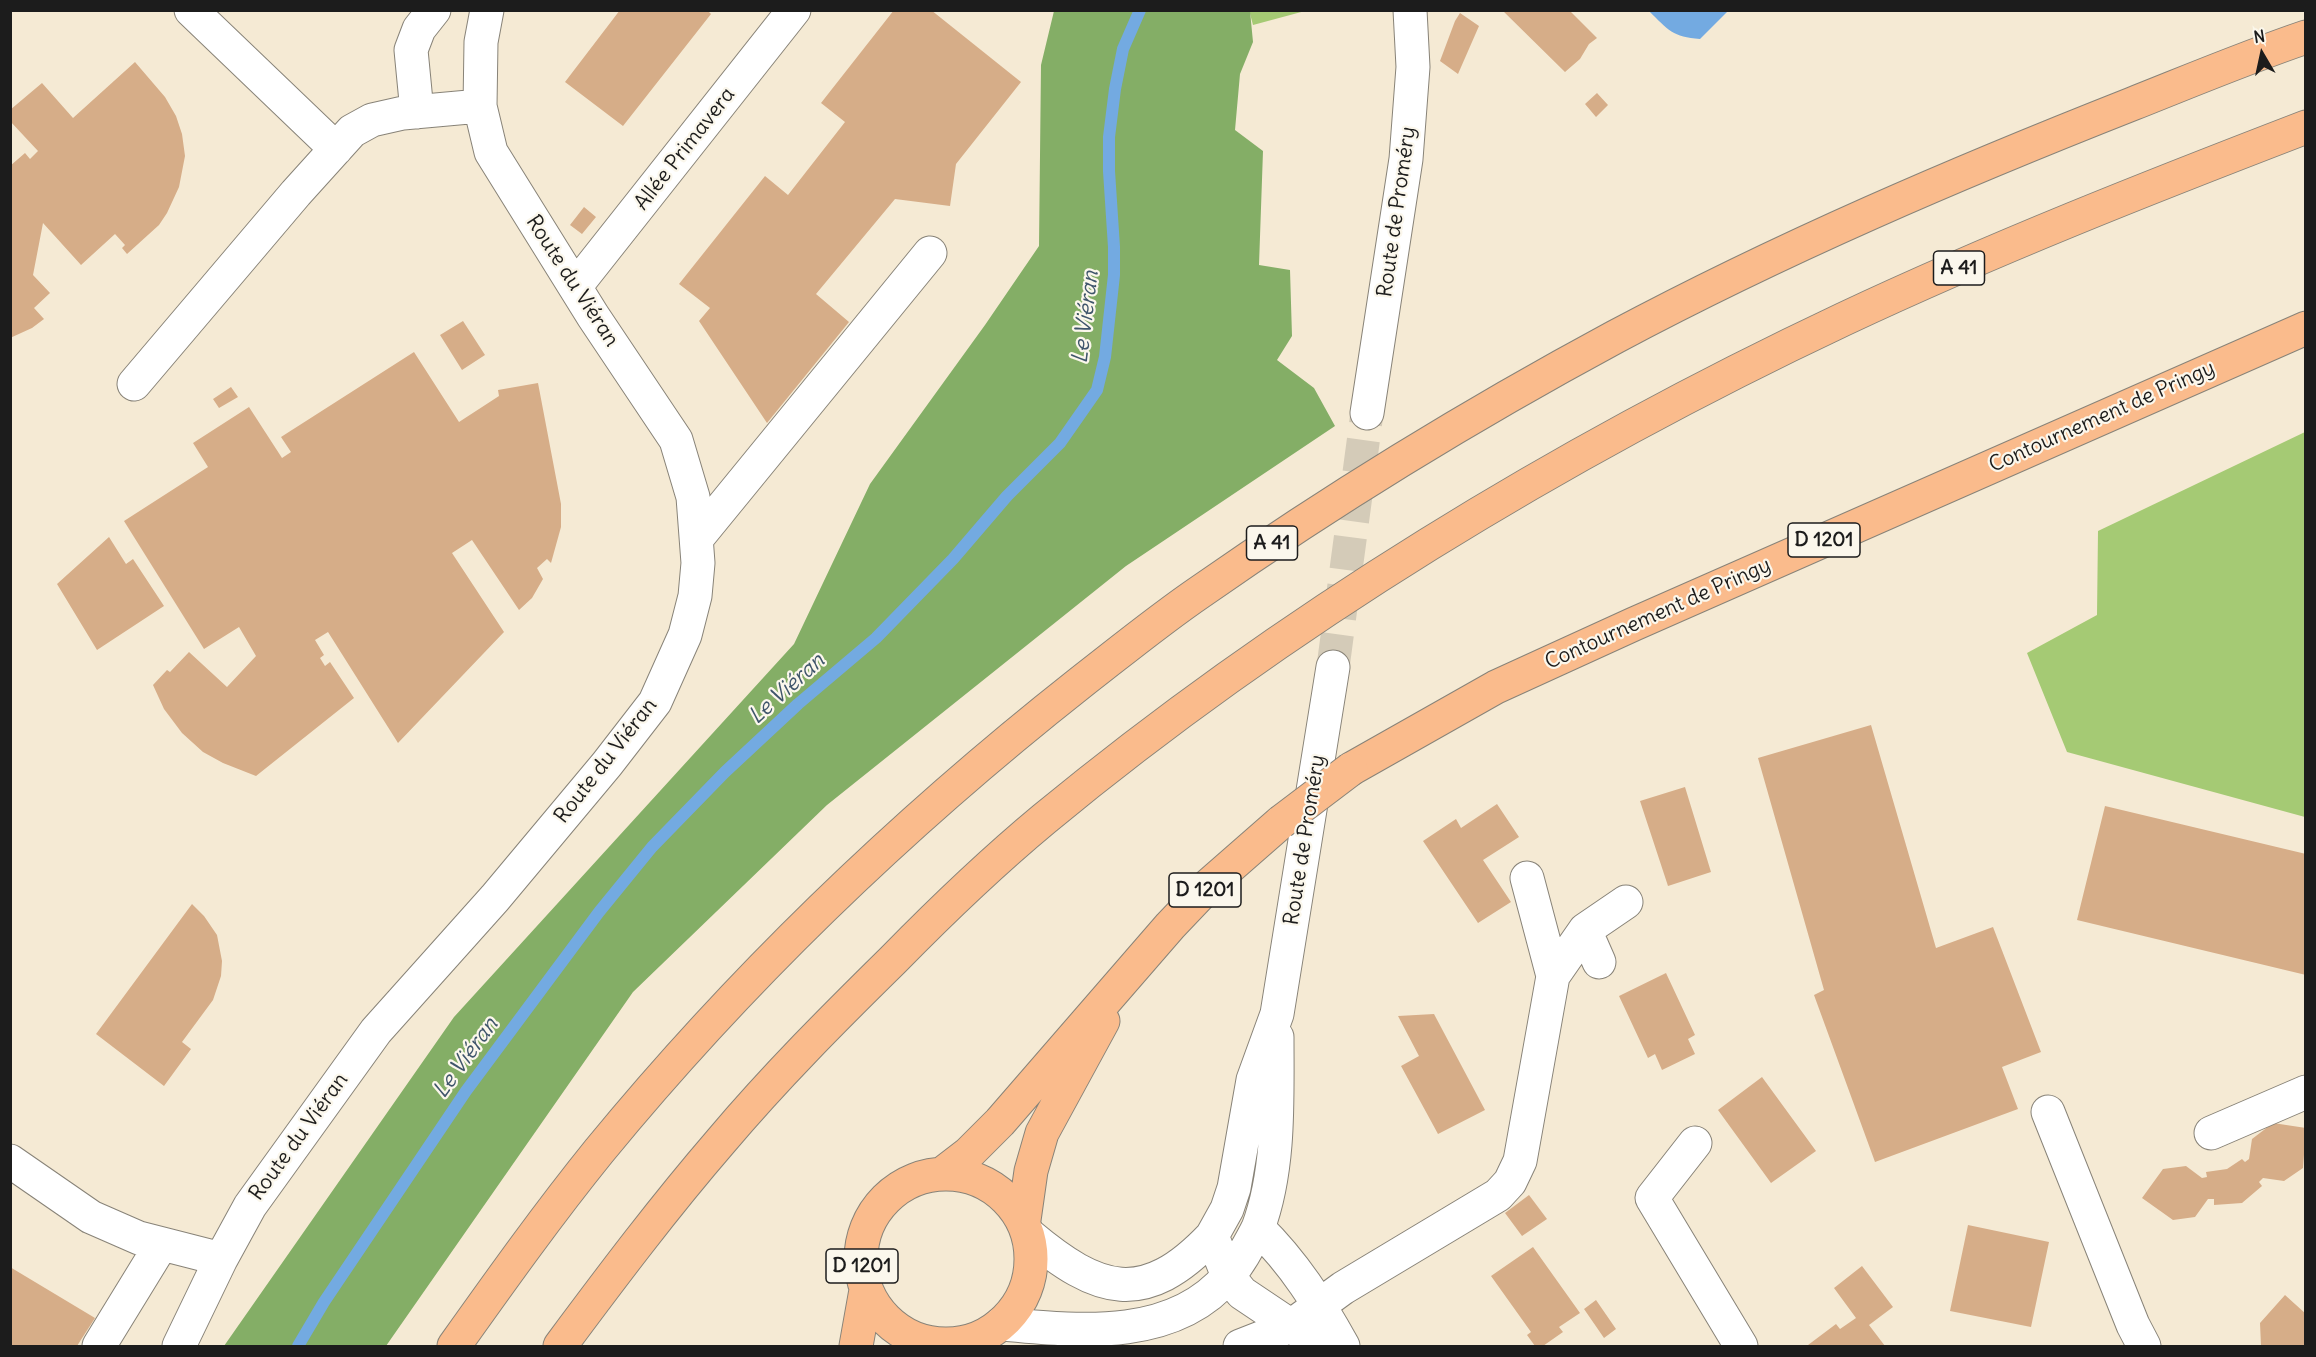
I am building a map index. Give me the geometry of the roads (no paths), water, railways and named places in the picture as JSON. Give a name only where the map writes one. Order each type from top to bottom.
[{"type":"highway","name":"A 41","points":[[454,1347],[508,1270],[599,1151],[693,1043],[767,964],[910,826],[1015,735],[1198,593],[1317,513],[1446,433],[1616,336],[1787,251],[1998,156],[2306,37]]},
{"type":"highway","name":"A 41","points":[[560,1347],[629,1252],[722,1139],[817,1035],[931,922],[1042,820],[1166,725],[1296,631],[1424,547],[1510,495],[1622,432],[1743,369],[1846,318],[1992,254],[2150,187],[2306,127]]},
{"type":"highway","name":"Contournement de Pringy","points":[[943,1173],[969,1153],[999,1122],[1135,965],[1209,885],[1281,822],[1351,769],[1496,687],[2306,328]]},
{"type":"highway","name":"Contournement de Pringy","points":[[866,1290],[876,1309],[897,1330],[934,1346],[980,1337],[1001,1324],[1019,1303],[1030,1265],[1026,1228],[1031,1171],[1042,1133],[1135,965]]},
{"type":"highway","name":"Contournement de Pringy","points":[[856,1347],[866,1290],[862,1261],[866,1236],[874,1214],[897,1189],[923,1177],[943,1173],[973,1176],[988,1182],[1007,1198],[1026,1228]]},
{"type":"street","points":[[191,10],[205,26],[336,149]]},
{"type":"street","points":[[417,112],[411,50],[419,29],[434,10]]},
{"type":"street","name":"Route du Viéran","points":[[179,1347],[221,1259],[250,1206],[376,1030],[495,898],[607,764],[655,702],[685,635],[694,596],[698,537],[693,497],[676,441],[575,287],[491,152],[480,106],[481,42],[487,10]]},
{"type":"street","name":"Allée Primavera","points":[[575,287],[794,10]]},
{"type":"street","name":"Route de Proméry","points":[[1367,413],[1406,159],[1413,67],[1410,10]]},
{"type":"street","points":[[134,384],[296,193],[352,131],[372,120],[417,112],[480,106]]},
{"type":"street","points":[[698,537],[741,502],[930,252]]},
{"type":"street","name":"Route de Proméry","points":[[1001,1324],[1094,1329],[1138,1326],[1178,1313],[1198,1302],[1228,1276],[1242,1259],[1258,1228],[1268,1203],[1274,1144],[1277,1014],[1333,667]]},
{"type":"street","points":[[1527,878],[1553,976]]},
{"type":"street","points":[[1240,1347],[1291,1326],[1319,1304],[1498,1195],[1510,1182],[1520,1161],[1553,976],[1584,930],[1626,902]]},
{"type":"street","points":[[1584,930],[1599,962]]},
{"type":"street","name":"Route de Proméry","points":[[1026,1228],[1052,1255],[1089,1278],[1112,1284],[1150,1280],[1177,1268],[1194,1255],[1212,1236],[1227,1209],[1234,1188],[1253,1080],[1277,1014]]},
{"type":"street","points":[[2211,1133],[2306,1092]]},
{"type":"street","points":[[2048,1112],[2133,1325],[2144,1347]]},
{"type":"street","points":[[1695,1143],[1652,1197],[1741,1347]]},
{"type":"street","points":[[10,1161],[91,1217],[139,1238],[221,1259]]},
{"type":"street","points":[[1258,1228],[1277,1246],[1304,1279],[1343,1347]]},
{"type":"street","points":[[1212,1236],[1228,1276],[1242,1293],[1321,1347]]},
{"type":"street","points":[[99,1347],[161,1245]]},
{"type":"water","points":[[1649,11],[1728,11],[1700,39],[1677,34]]},
{"type":"waterway","name":"Le Viéran","points":[[298,1346],[324,1302],[466,1091],[599,912],[652,847],[725,772],[798,704],[876,638],[953,559],[1007,496],[1060,443],[1097,390],[1105,357],[1114,275],[1109,137],[1123,49],[1140,10]]},
{"type":"tunnel","points":[[1333,667],[1367,413]]}]
